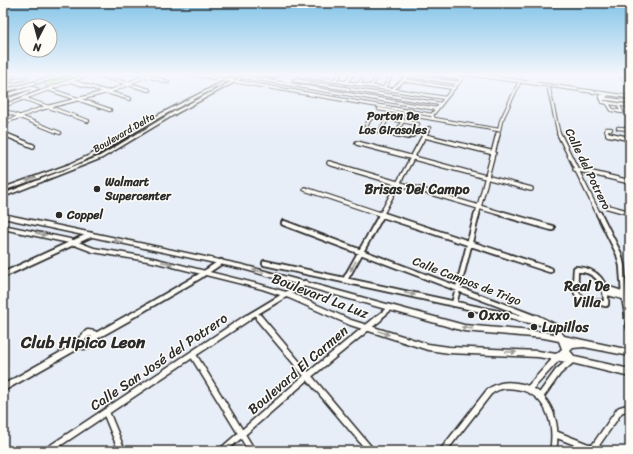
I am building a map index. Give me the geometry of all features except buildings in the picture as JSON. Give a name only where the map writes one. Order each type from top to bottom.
[{"type":"main road","name":"Boulevard Delta","points":[[3,190],[79,161],[200,95]]},
{"type":"main road","name":"Boulevard Delta","points":[[3,196],[89,163],[176,112],[209,95]]},
{"type":"main road","points":[[148,123],[148,125],[153,126]]},
{"type":"main road","points":[[136,130],[144,128],[142,132]]},
{"type":"main road","name":"Boulevard La Luz","points":[[3,216],[220,262],[305,283],[464,328],[561,337],[630,353]]},
{"type":"main road","name":"Boulevard La Luz","points":[[3,226],[76,242],[94,250],[141,258],[206,272],[286,294],[347,321],[418,344],[437,348],[524,353],[558,357],[630,372]]},
{"type":"main road","points":[[561,337],[565,350],[572,360]]},
{"type":"main road","points":[[558,357],[572,345],[592,344]]},
{"type":"street","points":[[3,102],[20,95]]},
{"type":"street","points":[[3,106],[32,95]]},
{"type":"street","points":[[67,95],[110,110]]},
{"type":"street","points":[[3,122],[46,106],[94,95]]},
{"type":"street","points":[[117,95],[130,99]]},
{"type":"street","points":[[315,95],[432,116],[434,119]]},
{"type":"street","points":[[351,95],[436,109]]},
{"type":"street","points":[[376,106],[386,95]]},
{"type":"street","points":[[387,95],[441,104]]},
{"type":"street","points":[[426,95],[445,98]]},
{"type":"street","points":[[432,116],[448,95]]},
{"type":"street","points":[[454,304],[488,178],[501,121],[513,95]]},
{"type":"street","name":"Calle del Potrero","points":[[551,95],[558,133],[619,254],[622,266],[624,295],[630,328]]},
{"type":"street","points":[[606,95],[630,99]]},
{"type":"street","points":[[630,99],[601,96],[602,101],[630,106]]},
{"type":"street","points":[[24,98],[88,121]]},
{"type":"street","points":[[607,102],[612,110],[622,112],[618,104]]},
{"type":"street","points":[[376,106],[378,109],[498,132]]},
{"type":"street","points":[[3,110],[60,133]]},
{"type":"street","points":[[374,116],[403,120],[418,124],[413,136],[408,137],[396,135],[366,128],[367,124],[374,116]]},
{"type":"street","points":[[411,122],[413,116]]},
{"type":"street","points":[[380,131],[388,118]]},
{"type":"street","points":[[396,135],[403,120]]},
{"type":"street","points":[[345,280],[429,128]]},
{"type":"street","points":[[618,128],[630,130]]},
{"type":"street","points":[[611,129],[606,129],[607,135],[630,139]]},
{"type":"street","points":[[3,134],[34,146]]},
{"type":"street","points":[[425,136],[494,153]]},
{"type":"street","points":[[357,143],[531,189]]},
{"type":"street","points":[[329,163],[552,228]]},
{"type":"street","points":[[575,169],[630,182]]},
{"type":"street","points":[[305,189],[550,270]]},
{"type":"street","points":[[605,206],[630,213]]},
{"type":"street","name":"Calle Campos de Trigo","points":[[284,224],[361,251],[550,324],[557,329],[561,337]]},
{"type":"street","points":[[3,275],[90,235]]},
{"type":"street","points":[[3,388],[81,344],[84,346],[92,343],[96,336],[206,272],[220,262]]},
{"type":"street","points":[[265,264],[550,324]]},
{"type":"street","points":[[580,269],[597,275],[602,280],[605,290],[605,304],[580,298],[576,295],[575,271],[580,269]]},
{"type":"street","name":"Calle San José del Potrero","points":[[47,451],[254,312],[305,283]]},
{"type":"street","points":[[605,290],[624,295]]},
{"type":"street","name":"Boulevard El Carmen","points":[[222,451],[308,376],[390,308]]},
{"type":"street","points":[[258,316],[371,451]]},
{"type":"street","points":[[81,344],[84,335],[92,333],[96,336]]},
{"type":"street","points":[[529,389],[558,357]]},
{"type":"street","points":[[195,358],[252,451]]},
{"type":"street","points":[[540,397],[558,372],[572,360]]},
{"type":"street","points":[[550,367],[558,372]]},
{"type":"street","points":[[444,451],[489,392],[495,387],[507,384],[529,389],[540,397],[550,416],[555,434],[553,451]]},
{"type":"street","points":[[555,434],[594,450],[620,410],[630,407]]},
{"type":"street","points":[[106,412],[122,451]]},
{"type":"place","name":"Walmart Supercenter","points":[[97,189]]},
{"type":"place","name":"Coppel","points":[[59,215]]},
{"type":"place","name":"Oxxo","points":[[471,315]]},
{"type":"place","name":"Lupillos","points":[[534,327]]},
{"type":"district","name":"Porton De Los Girasoles","points":[[393,123]]},
{"type":"district","name":"Brisas Del Campo","points":[[417,189]]},
{"type":"district","name":"Real De Villa","points":[[587,294]]},
{"type":"district","name":"Club Hipico Leon","points":[[83,342]]}]
